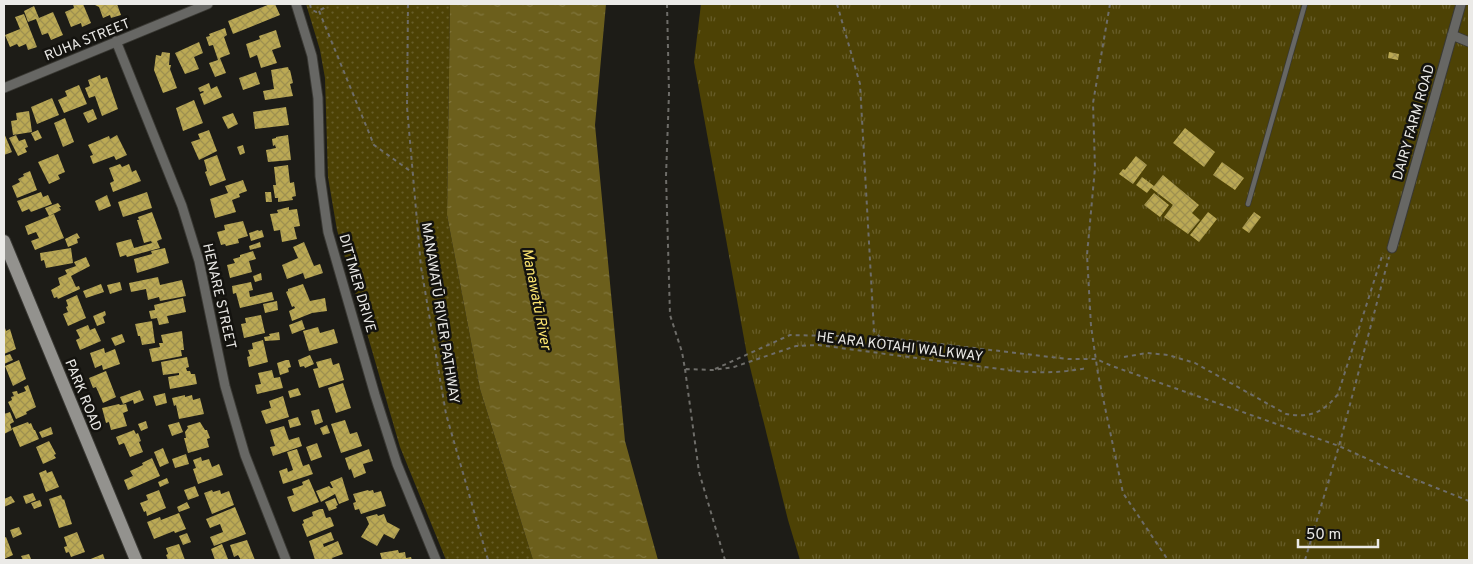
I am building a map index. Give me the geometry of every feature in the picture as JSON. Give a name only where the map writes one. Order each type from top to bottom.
[{"type":"main road","name":"PARK ROAD","points":[[4,244],[136,560]]},
{"type":"street","name":"RUHA STREET","points":[[4,88],[208,4]]},
{"type":"street","name":"DITTMER DRIVE","points":[[296,4],[312,56],[318,98],[320,176],[328,232],[397,464],[436,560]]},
{"type":"street","name":"DAIRY FARM ROAD","points":[[1392,248],[1461,4]]},
{"type":"street","points":[[1452,35],[1469,42]]},
{"type":"street","name":"HENARE STREET","points":[[116,41],[173,182],[191,232],[226,386],[245,455],[286,560]]},
{"type":"lane","points":[[1248,204],[1306,4]]},
{"type":"path","points":[[310,4],[316,12],[327,4]]},
{"type":"path","name":"MANAWATŪ RIVER PATHWAY","points":[[408,4],[407,107],[421,267],[446,414],[488,560]]},
{"type":"path","points":[[667,4],[669,93],[666,176],[670,315],[682,352],[698,472],[725,560]]},
{"type":"path","points":[[837,4],[860,84],[874,330],[880,337]]},
{"type":"path","points":[[1110,4],[1093,103],[1095,168],[1086,255],[1091,326],[1123,493],[1168,560]]},
{"type":"path","points":[[319,11],[374,145],[413,173]]},
{"type":"path","points":[[1124,357],[1146,353],[1168,355],[1194,364],[1286,414],[1310,415],[1320,411],[1331,403],[1338,394],[1383,251],[1392,248]]},
{"type":"path","points":[[1306,560],[1339,446],[1392,248]]},
{"type":"path","points":[[713,370],[790,335],[880,337],[1050,357],[1096,359],[1119,369],[1339,446],[1394,472],[1469,501]]},
{"type":"path","name":"HE ARA KOTAHI WALKWAY","points":[[685,369],[713,370],[734,367],[796,346],[818,345],[1015,371],[1040,373],[1066,372],[1086,368]]},
{"type":"green space","points":[[306,4],[450,4],[447,215],[480,389],[533,560],[446,560],[400,447],[337,230],[328,177],[325,78],[320,50]]},
{"type":"green space","points":[[701,4],[1469,4],[1469,560],[800,560],[788,520],[747,355],[694,62]]},
{"type":"water","name":"Manawatū River","points":[[450,4],[606,4],[595,125],[625,441],[658,560],[533,560],[480,389],[447,215]]},
{"type":"building","points":[[73,4],[83,4],[91,23],[82,27],[81,23],[71,27],[65,12],[74,8]]},
{"type":"building","points":[[93,4],[117,4],[121,15],[111,18],[110,15],[103,18],[99,7]]},
{"type":"building","points":[[270,4],[275,4],[280,15],[233,34],[228,21]]},
{"type":"building","points":[[34,6],[39,18],[53,12],[63,35],[51,40],[48,33],[42,35],[36,19],[28,22],[24,11]]},
{"type":"building","points":[[24,14],[37,47],[28,50],[26,44],[19,47],[17,44],[10,47],[5,35],[20,29],[15,17]]},
{"type":"building","points":[[225,28],[227,35],[224,37],[230,54],[220,58],[226,73],[215,77],[209,63],[218,60],[213,45],[209,46],[206,37]]},
{"type":"building","points":[[276,30],[281,47],[272,50],[277,63],[261,68],[257,55],[250,58],[246,44],[260,39],[259,36]]},
{"type":"building","points":[[199,42],[203,53],[194,57],[199,69],[185,74],[175,53]]},
{"type":"building","points":[[162,52],[170,53],[169,65],[171,65],[170,69],[177,88],[163,93],[154,70],[156,55],[161,56]]},
{"type":"building","points":[[1389,52],[1399,54],[1398,60],[1388,58]]},
{"type":"building","points":[[288,67],[293,83],[290,84],[293,96],[265,100],[263,91],[274,89],[271,70]]},
{"type":"building","points":[[256,72],[260,84],[243,90],[239,78]]},
{"type":"building","points":[[100,75],[101,79],[107,77],[118,109],[102,116],[95,96],[89,98],[85,88],[90,86],[88,80]]},
{"type":"building","points":[[209,83],[211,89],[217,86],[222,97],[204,105],[200,94],[204,92],[200,92],[198,88]]},
{"type":"building","points":[[79,85],[87,104],[64,113],[58,100],[67,96],[65,91]]},
{"type":"building","points":[[52,98],[59,115],[37,124],[31,107]]},
{"type":"building","points":[[194,100],[203,123],[183,131],[176,108]]},
{"type":"building","points":[[286,107],[289,125],[255,129],[253,112]]},
{"type":"building","points":[[93,109],[97,119],[88,123],[83,113]]},
{"type":"building","points":[[29,111],[32,132],[13,135],[11,121],[17,120],[16,113]]},
{"type":"building","points":[[233,113],[238,124],[228,129],[222,117]]},
{"type":"building","points":[[65,118],[74,142],[63,147],[54,123]]},
{"type":"building","points":[[1185,128],[1215,152],[1204,167],[1173,143]]},
{"type":"building","points":[[38,130],[42,138],[35,141],[31,133]]},
{"type":"building","points":[[209,130],[217,151],[199,160],[191,142],[200,139],[198,134]]},
{"type":"building","points":[[4,133],[12,152],[4,155]]},
{"type":"building","points":[[16,135],[19,141],[25,139],[28,147],[25,148],[27,152],[18,156],[9,138]]},
{"type":"building","points":[[117,135],[127,155],[116,160],[114,156],[93,164],[90,156],[93,155],[88,145],[109,136],[110,139]]},
{"type":"building","points":[[288,135],[291,160],[268,162],[266,150],[276,148],[275,145],[273,146],[272,139]]},
{"type":"building","points":[[243,145],[245,153],[240,155],[237,147]]},
{"type":"building","points":[[58,154],[65,172],[58,175],[60,179],[49,184],[38,162]]},
{"type":"building","points":[[217,155],[226,180],[210,186],[205,172],[207,171],[204,160]]},
{"type":"building","points":[[1136,156],[1147,165],[1133,184],[1119,174],[1123,169],[1125,170]]},
{"type":"building","points":[[1222,162],[1244,178],[1235,190],[1213,175]]},
{"type":"building","points":[[120,164],[122,167],[129,164],[132,172],[136,170],[141,181],[113,192],[110,183],[114,181],[109,168]]},
{"type":"building","points":[[288,165],[290,183],[294,182],[296,196],[292,197],[293,200],[278,202],[278,198],[275,198],[273,185],[276,185],[274,167]]},
{"type":"building","points":[[30,171],[37,190],[17,198],[12,186],[20,182],[18,179],[24,176],[23,174]]},
{"type":"building","points":[[1163,175],[1199,205],[1192,213],[1200,220],[1188,234],[1164,217],[1173,205],[1151,188],[1147,193],[1136,185],[1142,177],[1154,186]]},
{"type":"building","points":[[243,180],[247,191],[239,194],[240,197],[232,200],[236,212],[215,218],[210,199],[228,193],[225,186]]},
{"type":"building","points":[[41,192],[43,197],[48,195],[52,204],[31,212],[29,209],[22,212],[17,201]]},
{"type":"building","points":[[147,192],[152,208],[123,217],[118,202]]},
{"type":"building","points":[[265,192],[271,192],[272,202],[266,202]]},
{"type":"building","points":[[1154,193],[1169,205],[1160,217],[1144,205]]},
{"type":"building","points":[[107,195],[111,206],[99,211],[95,201]]},
{"type":"building","points":[[58,203],[61,210],[49,216],[45,208]]},
{"type":"building","points":[[289,207],[289,210],[297,209],[300,226],[294,227],[297,239],[282,242],[280,230],[274,231],[270,214],[278,213],[277,210]]},
{"type":"building","points":[[152,212],[162,239],[157,241],[160,248],[127,257],[126,255],[120,257],[116,243],[131,239],[134,248],[152,243],[151,241],[144,243],[137,220],[139,220],[138,217]]},
{"type":"building","points":[[1208,212],[1217,219],[1199,242],[1190,235]]},
{"type":"building","points":[[1254,212],[1261,217],[1249,233],[1242,228]]},
{"type":"building","points":[[54,214],[64,238],[35,250],[31,241],[39,238],[36,232],[28,235],[25,226]]},
{"type":"building","points":[[243,221],[248,236],[238,239],[239,243],[226,246],[225,244],[221,245],[217,232],[225,230],[224,225]]},
{"type":"building","points":[[262,230],[264,237],[251,241],[249,233]]},
{"type":"building","points":[[77,233],[80,238],[77,239],[78,243],[68,247],[65,239]]},
{"type":"building","points":[[260,242],[261,247],[250,250],[249,246]]},
{"type":"building","points":[[304,242],[314,266],[320,264],[323,273],[305,279],[303,273],[287,279],[282,265],[298,258],[293,247]]},
{"type":"building","points":[[71,248],[73,263],[46,268],[44,260],[41,261],[40,253]]},
{"type":"building","points":[[165,248],[169,263],[137,273],[134,259],[152,254],[151,251]]},
{"type":"building","points":[[253,251],[256,259],[249,261],[252,272],[230,278],[227,265],[235,263],[233,259],[240,257],[240,255]]},
{"type":"building","points":[[86,257],[90,266],[71,276],[76,287],[79,286],[80,289],[58,299],[57,297],[54,298],[51,290],[60,285],[58,278],[67,274],[65,270],[76,266],[74,262]]},
{"type":"building","points":[[261,273],[262,280],[255,282],[253,276]]},
{"type":"building","points":[[158,277],[160,285],[182,280],[186,296],[160,301],[159,297],[148,300],[146,289],[131,292],[129,283]]},
{"type":"building","points":[[120,282],[122,290],[110,294],[107,285]]},
{"type":"building","points":[[251,282],[253,290],[249,291],[250,297],[272,292],[274,300],[240,308],[236,293],[233,294],[232,286]]},
{"type":"building","points":[[101,284],[104,292],[86,298],[83,291]]},
{"type":"building","points":[[303,284],[310,301],[325,298],[327,311],[312,313],[292,321],[289,311],[295,308],[294,306],[292,307],[286,292],[288,289]]},
{"type":"building","points":[[77,295],[86,318],[68,326],[63,314],[68,312],[66,300]]},
{"type":"building","points":[[183,298],[186,312],[167,316],[169,323],[159,325],[157,318],[151,319],[149,311],[155,310],[154,305]]},
{"type":"building","points":[[277,301],[278,310],[265,313],[263,304]]},
{"type":"building","points":[[105,311],[106,315],[103,317],[105,323],[97,326],[93,316]]},
{"type":"building","points":[[261,315],[265,333],[244,338],[241,324],[246,323],[245,318]]},
{"type":"building","points":[[302,320],[305,329],[292,334],[289,325]]},
{"type":"building","points":[[152,321],[155,343],[142,345],[135,324]]},
{"type":"building","points":[[4,325],[6,331],[10,329],[16,349],[4,354]]},
{"type":"building","points":[[88,325],[90,330],[95,328],[101,341],[80,350],[76,340],[80,338],[76,330]]},
{"type":"building","points":[[318,327],[320,333],[334,329],[338,343],[309,351],[303,331]]},
{"type":"building","points":[[182,331],[184,350],[181,350],[182,356],[152,362],[149,349],[160,347],[159,343],[163,343],[161,335]]},
{"type":"building","points":[[279,332],[280,340],[265,341],[264,337]]},
{"type":"building","points":[[122,334],[125,342],[115,346],[111,338]]},
{"type":"building","points":[[263,340],[268,362],[249,367],[247,357],[250,356],[248,350],[253,349],[252,343]]},
{"type":"building","points":[[104,348],[105,353],[115,349],[120,364],[103,370],[102,365],[95,368],[90,353]]},
{"type":"building","points":[[10,354],[13,360],[4,364],[4,356]]},
{"type":"building","points":[[310,355],[314,364],[305,368],[304,366],[300,367],[298,360]]},
{"type":"building","points":[[187,357],[189,367],[186,368],[187,371],[195,374],[197,384],[170,389],[168,377],[179,375],[179,373],[163,375],[161,362]]},
{"type":"building","points":[[331,358],[333,365],[339,363],[344,380],[319,388],[313,369],[318,368],[316,362]]},
{"type":"building","points":[[19,360],[26,379],[13,386],[5,366]]},
{"type":"building","points":[[289,360],[291,367],[288,368],[289,372],[280,375],[277,363]]},
{"type":"building","points":[[272,370],[274,378],[280,377],[283,388],[257,394],[255,385],[261,384],[258,373]]},
{"type":"building","points":[[106,371],[116,397],[103,403],[96,387],[93,388],[89,378]]},
{"type":"building","points":[[343,383],[351,408],[336,413],[328,388]]},
{"type":"building","points":[[28,385],[36,407],[16,419],[8,402],[14,396],[12,392],[17,391],[18,394],[26,391],[24,387]]},
{"type":"building","points":[[298,388],[301,395],[290,398],[288,391]]},
{"type":"building","points":[[140,390],[144,400],[134,404],[133,400],[123,404],[120,397]]},
{"type":"building","points":[[165,393],[167,403],[156,406],[153,396]]},
{"type":"building","points":[[185,395],[185,397],[192,395],[193,400],[200,398],[204,414],[179,419],[176,405],[174,406],[172,398]]},
{"type":"building","points":[[283,396],[289,417],[266,424],[261,411],[271,408],[269,401]]},
{"type":"building","points":[[126,404],[128,411],[123,413],[127,426],[111,430],[109,422],[106,423],[102,408]]},
{"type":"building","points":[[319,409],[323,422],[315,425],[311,411]]},
{"type":"building","points":[[10,412],[14,422],[10,424],[12,430],[4,434],[4,414]]},
{"type":"building","points":[[298,417],[301,425],[290,428],[288,420]]},
{"type":"building","points":[[345,420],[350,434],[357,432],[362,446],[341,453],[331,424]]},
{"type":"building","points":[[146,421],[148,428],[141,431],[138,424]]},
{"type":"building","points":[[28,422],[29,424],[31,423],[39,439],[20,447],[12,428]]},
{"type":"building","points":[[179,422],[183,432],[172,436],[168,425]]},
{"type":"building","points":[[200,422],[205,430],[207,430],[210,438],[207,439],[209,447],[188,453],[184,438],[186,438],[187,426]]},
{"type":"building","points":[[327,425],[330,433],[323,435],[320,428]]},
{"type":"building","points":[[284,426],[289,440],[299,437],[302,446],[273,456],[270,447],[275,446],[270,430]]},
{"type":"building","points":[[51,427],[53,434],[42,438],[39,432]]},
{"type":"building","points":[[134,430],[136,434],[138,433],[143,452],[130,457],[124,443],[119,445],[116,437]]},
{"type":"building","points":[[49,441],[56,454],[54,455],[56,458],[43,464],[36,447]]},
{"type":"building","points":[[317,443],[322,457],[311,461],[306,447]]},
{"type":"building","points":[[163,448],[169,463],[160,467],[154,452]]},
{"type":"building","points":[[297,449],[303,466],[309,464],[313,474],[283,484],[279,471],[287,468],[288,472],[293,470],[287,452]]},
{"type":"building","points":[[369,449],[373,461],[363,464],[366,473],[354,478],[345,458]]},
{"type":"building","points":[[186,454],[189,464],[175,468],[172,459]]},
{"type":"building","points":[[201,457],[202,461],[209,459],[212,467],[219,464],[223,475],[198,484],[193,469],[196,468],[193,460]]},
{"type":"building","points":[[152,458],[160,476],[128,490],[124,480],[133,476],[130,471]]},
{"type":"building","points":[[46,470],[47,473],[52,471],[59,487],[46,492],[39,473]]},
{"type":"building","points":[[342,477],[349,500],[339,504],[335,494],[321,502],[316,491],[329,486],[333,488],[330,482]]},
{"type":"building","points":[[167,478],[169,483],[160,487],[158,482]]},
{"type":"building","points":[[309,479],[319,502],[294,512],[287,497],[294,495],[292,489],[303,485],[302,482]]},
{"type":"building","points":[[195,486],[199,496],[188,500],[184,490]]},
{"type":"building","points":[[159,490],[166,508],[147,516],[140,503],[148,500],[146,495]]},
{"type":"building","points":[[212,490],[213,492],[220,490],[221,494],[229,491],[234,505],[212,514],[204,493]]},
{"type":"building","points":[[373,490],[374,493],[381,491],[386,506],[361,514],[359,509],[355,510],[353,503],[356,502],[353,494]]},
{"type":"building","points":[[33,493],[36,500],[26,504],[23,496]]},
{"type":"building","points":[[61,495],[72,524],[59,528],[49,499]]},
{"type":"building","points":[[11,496],[15,502],[4,507],[4,499]]},
{"type":"building","points":[[335,498],[338,505],[336,506],[337,508],[329,511],[325,502]]},
{"type":"building","points":[[40,500],[42,506],[34,509],[31,503]]},
{"type":"building","points":[[187,502],[190,508],[179,512],[177,507]]},
{"type":"building","points":[[235,507],[246,534],[214,546],[210,537],[223,532],[220,524],[210,528],[206,519]]},
{"type":"building","points":[[323,509],[326,518],[331,518],[334,526],[307,537],[302,524],[304,523],[303,520],[313,516],[312,512]]},
{"type":"building","points":[[179,513],[186,529],[175,533],[174,531],[154,539],[147,522],[160,517],[161,520]]},
{"type":"building","points":[[377,514],[378,516],[384,514],[387,522],[400,529],[394,539],[384,534],[377,546],[361,537],[369,524],[366,517]]},
{"type":"building","points":[[19,527],[22,534],[13,538],[10,530]]},
{"type":"building","points":[[77,532],[85,552],[71,557],[69,552],[66,553],[64,547],[67,546],[64,537]]},
{"type":"building","points":[[331,532],[334,540],[323,544],[324,547],[338,541],[343,554],[332,558],[333,560],[315,560],[309,541]]},
{"type":"building","points":[[187,533],[191,542],[183,545],[179,536]]},
{"type":"building","points":[[6,537],[13,555],[4,559],[4,538]]},
{"type":"building","points":[[247,540],[255,560],[241,560],[238,555],[234,557],[230,545]]},
{"type":"building","points":[[179,544],[185,560],[168,560],[166,548]]},
{"type":"building","points":[[222,544],[228,559],[215,560],[211,549]]},
{"type":"building","points":[[398,550],[399,553],[405,552],[406,558],[411,557],[412,560],[382,560],[380,553]]},
{"type":"building","points":[[29,554],[31,559],[23,560],[21,556]]},
{"type":"building","points":[[103,554],[105,560],[88,560]]}]
